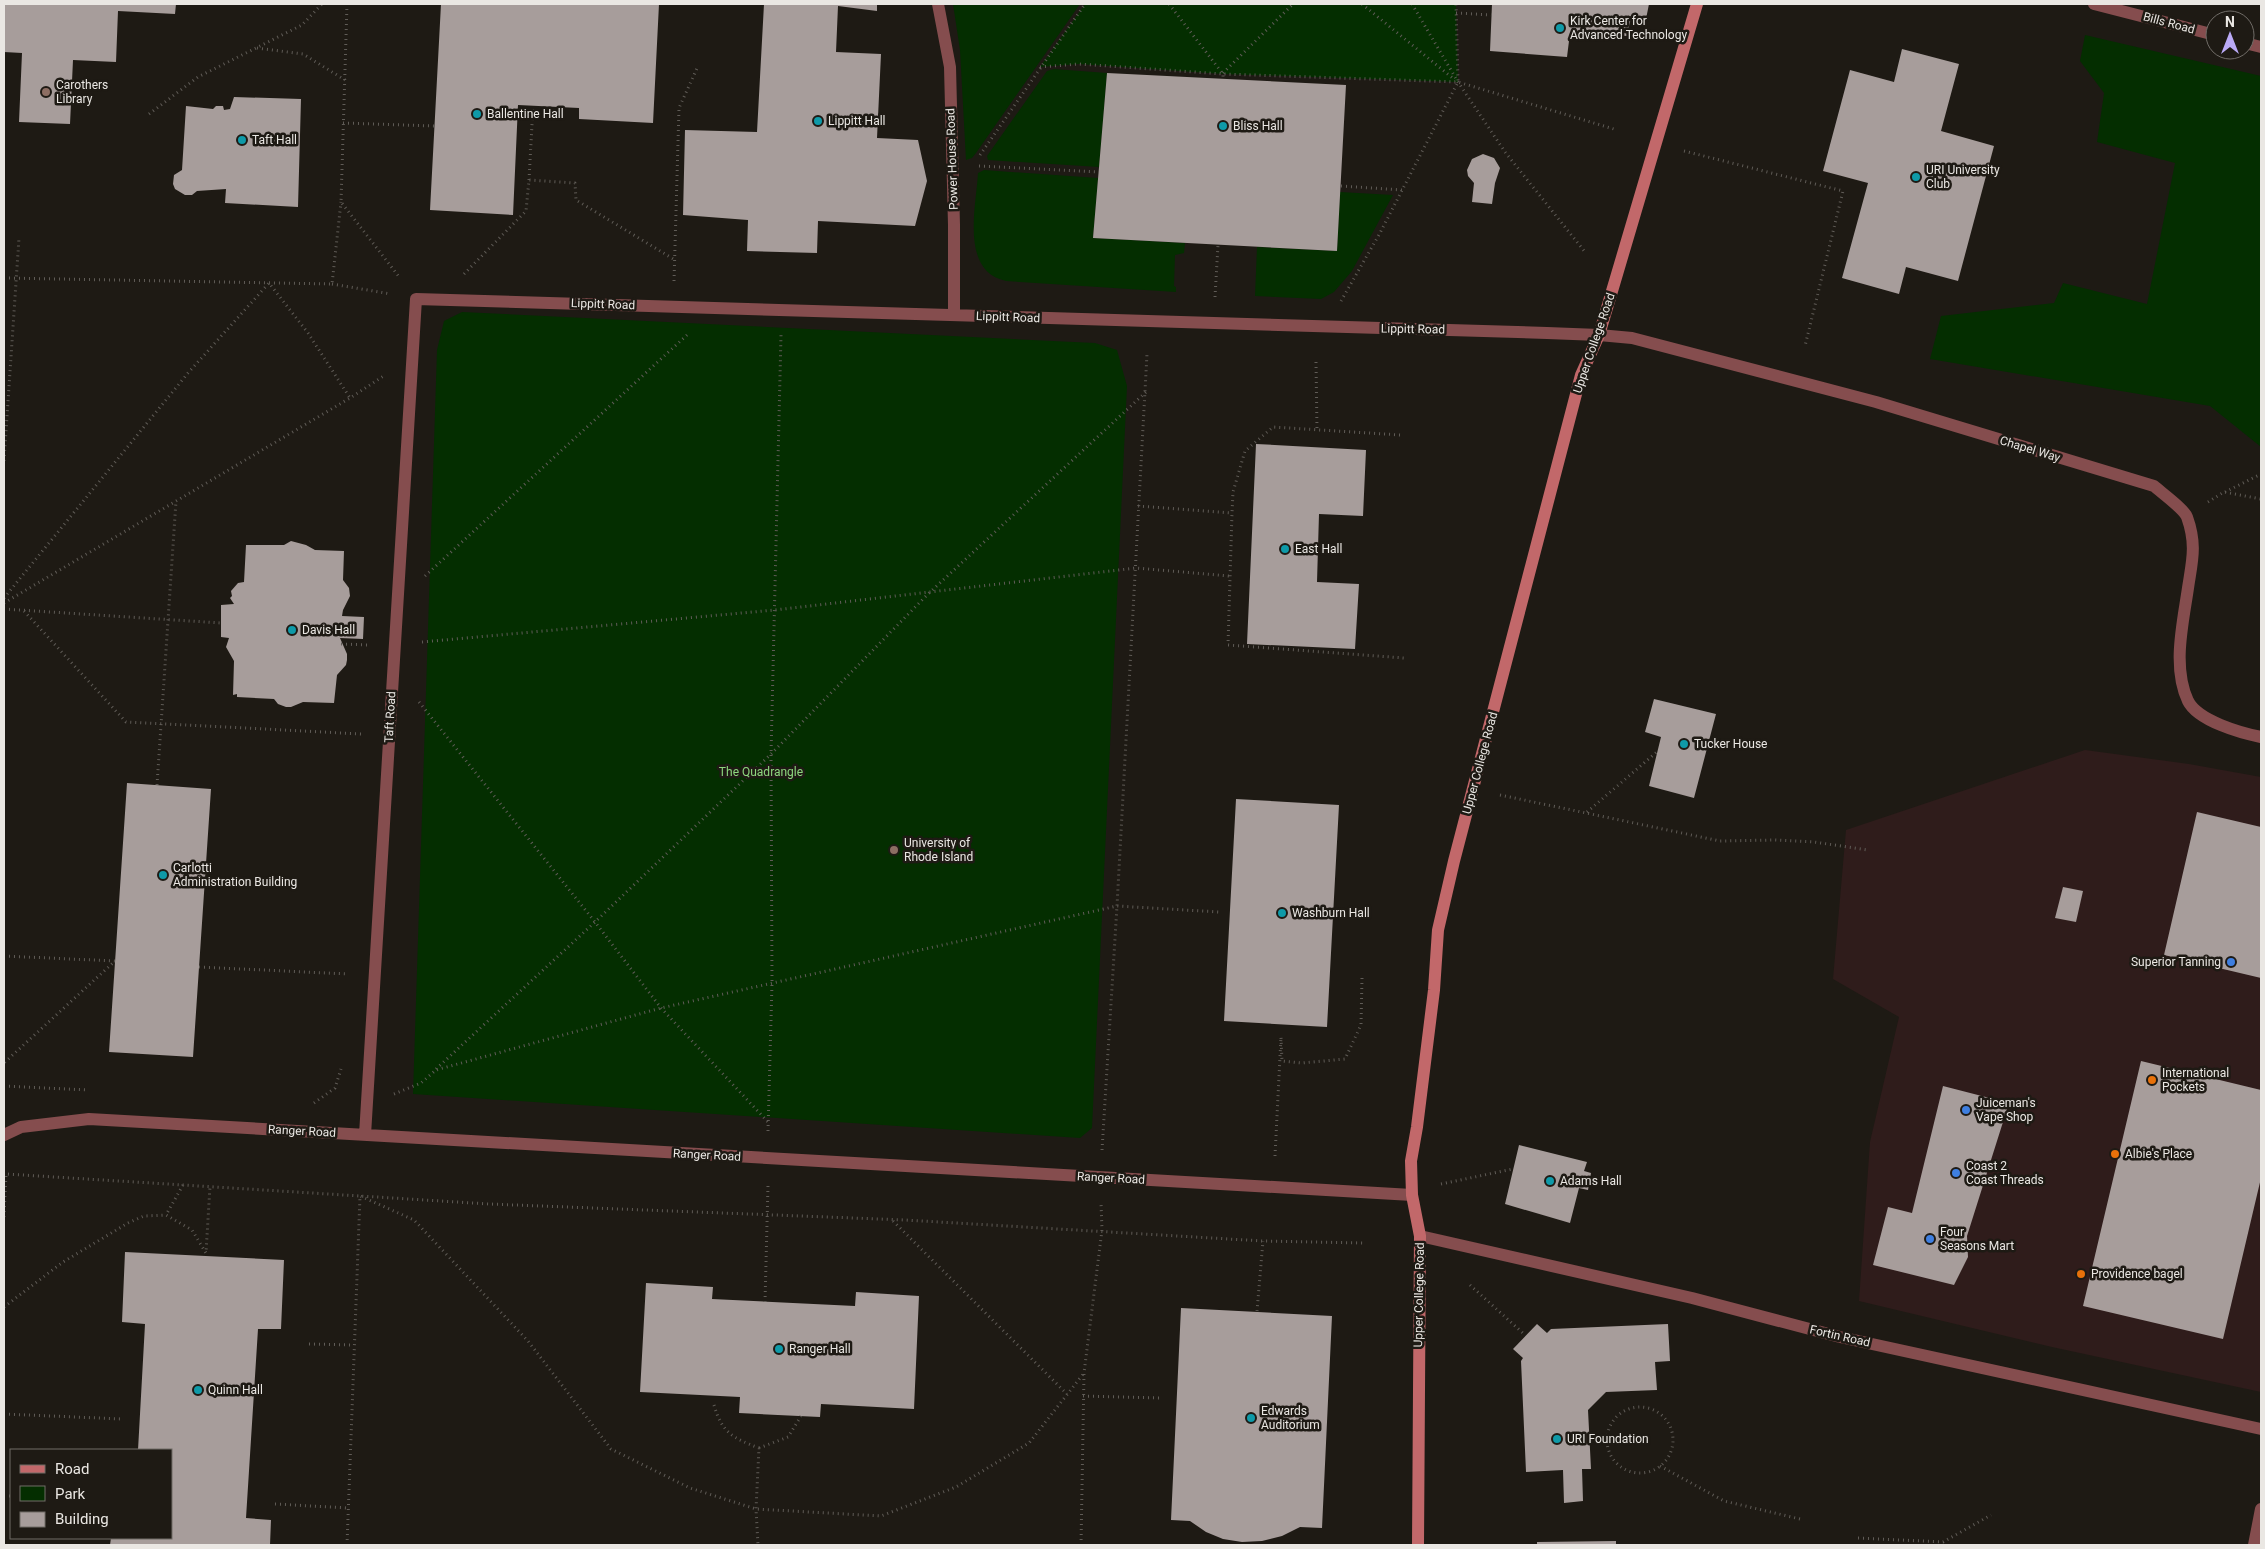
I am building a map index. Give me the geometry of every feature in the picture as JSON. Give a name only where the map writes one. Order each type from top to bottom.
[{"type":"street","name":"Power House Road","points":[[938,4],[950,67],[954,315]]},
{"type":"street","name":"Upper College Road","points":[[1418,1545],[1420,1236],[1412,1195],[1411,1161],[1434,990],[1438,930],[1454,861],[1581,375],[1599,334],[1698,4]]},
{"type":"street","name":"Bills Road","points":[[2094,4],[2205,32]]},
{"type":"street","name":"Lippitt Road","points":[[416,299],[1599,334]]},
{"type":"street","name":"Taft Road","points":[[365,1135],[416,299]]},
{"type":"street","name":"Chapel Way","points":[[1599,334],[1632,338],[1876,402],[2154,486],[2187,515]]},
{"type":"street","points":[[2187,515],[2195,552],[2180,651],[2182,678],[2189,702],[2208,719],[2236,732],[2261,737]]},
{"type":"street","name":"Ranger Road","points":[[4,1135],[21,1127],[89,1119],[1412,1195]]},
{"type":"street","name":"Fortin Road","points":[[1420,1236],[1692,1298],[1840,1336],[2261,1429]]},
{"type":"street","points":[[2254,1545],[2261,1509]]},
{"type":"path","points":[[149,114],[198,77],[302,25],[322,4]]},
{"type":"path","points":[[332,284],[341,202],[347,4]]},
{"type":"path","points":[[977,158],[1085,4]]},
{"type":"path","points":[[1169,4],[1223,74],[1223,79]]},
{"type":"path","points":[[1223,74],[1293,4]]},
{"type":"path","points":[[1362,4],[1458,82]]},
{"type":"path","points":[[1412,4],[1458,82],[1505,152],[1586,252]]},
{"type":"path","points":[[1338,306],[1402,190],[1458,82],[1456,4]]},
{"type":"path","points":[[1456,13],[1492,15]]},
{"type":"path","points":[[256,48],[303,54],[345,80]]},
{"type":"path","points":[[1040,67],[1079,64],[1223,74],[1458,82],[1617,130]]},
{"type":"path","points":[[674,306],[679,108],[698,66]]},
{"type":"path","points":[[442,299],[475,261],[526,211],[533,106]]},
{"type":"path","points":[[343,123],[434,126]]},
{"type":"path","points":[[1684,151],[1843,191],[1805,346]]},
{"type":"path","points":[[972,166],[1098,172]]},
{"type":"path","points":[[529,180],[575,183],[576,200],[674,260]]},
{"type":"path","points":[[1341,186],[1402,190]]},
{"type":"path","points":[[341,202],[416,299]]},
{"type":"path","points":[[4,461],[18,238]]},
{"type":"path","points":[[1215,298],[1218,245]]},
{"type":"path","points":[[4,278],[15,276],[332,284],[416,299]]},
{"type":"path","points":[[269,283],[308,333],[350,398]]},
{"type":"path","points":[[4,598],[182,381],[269,283]]},
{"type":"path","points":[[397,602],[716,308]]},
{"type":"path","points":[[765,1302],[772,983],[771,754],[782,310]]},
{"type":"path","points":[[1100,1178],[1147,354]]},
{"type":"path","points":[[4,603],[350,398],[413,356]]},
{"type":"path","points":[[1316,362],[1316,430]]},
{"type":"path","points":[[367,1106],[422,1083],[595,922],[771,754],[928,594],[1146,392]]},
{"type":"path","points":[[1400,435],[1273,427],[1246,451],[1234,492],[1232,513],[1228,645],[1404,658]]},
{"type":"path","points":[[2187,515],[2224,492],[2261,474]]},
{"type":"path","points":[[2224,492],[2261,499]]},
{"type":"path","points":[[157,785],[176,501]]},
{"type":"path","points":[[1138,506],[1232,513]]},
{"type":"path","points":[[394,645],[775,610],[928,594],[1136,568],[1229,576]]},
{"type":"path","points":[[4,609],[221,622]]},
{"type":"path","points":[[24,611],[126,722],[389,736]]},
{"type":"path","points":[[393,670],[595,922],[661,1008],[769,1123]]},
{"type":"path","points":[[1586,813],[1658,751]]},
{"type":"path","points":[[1500,795],[1720,841],[1775,840],[1814,842],[1868,850]]},
{"type":"path","points":[[436,1070],[661,1008],[1117,906],[1219,912]]},
{"type":"path","points":[[4,956],[115,961],[4,1063]]},
{"type":"path","points":[[199,967],[348,974],[348,983]]},
{"type":"path","points":[[1275,1156],[1281,1037],[1282,1061],[1302,1062],[1345,1059],[1361,1026],[1362,978]]},
{"type":"path","points":[[314,1103],[334,1088],[344,1060]]},
{"type":"path","points":[[1441,1184],[1513,1168]]},
{"type":"path","points":[[4,1217],[6,1174],[489,1204],[768,1214],[1102,1230],[1263,1241],[1363,1243]]},
{"type":"path","points":[[166,1215],[183,1184]]},
{"type":"path","points":[[4,1307],[63,1262],[128,1223],[144,1216],[166,1215],[192,1230],[206,1254],[210,1186]]},
{"type":"path","points":[[347,1545],[360,1196]]},
{"type":"path","points":[[360,1196],[414,1220],[528,1341],[611,1449],[690,1488],[756,1509],[881,1516],[956,1487],[1029,1442],[1084,1373]]},
{"type":"path","points":[[892,1220],[1067,1394]]},
{"type":"path","points":[[1076,1545],[1081,1543],[1084,1373],[1102,1230]]},
{"type":"path","points":[[1257,1311],[1263,1241]]},
{"type":"path","points":[[1470,1285],[1526,1335]]},
{"type":"path","points":[[309,1344],[353,1346]]},
{"type":"path","points":[[1083,1396],[1159,1398]]},
{"type":"path","points":[[714,1406],[719,1423],[734,1438],[758,1448],[788,1437],[801,1416]]},
{"type":"path","points":[[1636,1407],[1646,1407],[1656,1411],[1665,1418],[1671,1427],[1673,1437],[1672,1448],[1668,1458],[1660,1466],[1651,1471],[1635,1472],[1620,1466],[1612,1458],[1608,1437],[1610,1426],[1625,1411],[1636,1407]]},
{"type":"path","points":[[4,1414],[122,1419]]},
{"type":"path","points":[[758,1448],[756,1509],[758,1545]]},
{"type":"path","points":[[1660,1466],[1724,1501],[1800,1518]]},
{"type":"path","points":[[274,1504],[348,1508]]},
{"type":"path","points":[[1858,1538],[1943,1542],[1991,1515]]},
{"type":"shaded area","points":[[2085,750],[2189,764],[2261,777],[2261,1392],[2052,1347],[1859,1301],[1870,1142],[1899,1017],[1833,979],[1846,830]]},
{"type":"green space","points":[[953,4],[1080,4],[976,153],[972,158],[966,160],[960,50]]},
{"type":"green space","points":[[1085,4],[1456,4],[1458,82],[1223,74],[1079,64],[1040,67]]},
{"type":"green space","points":[[2085,35],[2261,76],[2261,447],[2210,406],[1930,359],[1941,316],[2054,303],[2063,283],[2147,304],[2175,163],[2097,142],[2104,93],[2080,61]]},
{"type":"green space","points":[[1054,69],[1107,73],[1099,167],[988,160],[987,156],[1047,71]]},
{"type":"green space","points":[[984,170],[1098,178],[1093,238],[1185,243],[1184,253],[1175,255],[1174,286],[1176,287],[1176,292],[1006,281],[992,275],[982,265],[976,252],[974,236],[978,173]]},
{"type":"green space","points":[[1340,192],[1393,195],[1352,271],[1334,292],[1321,299],[1255,296],[1257,247],[1337,251]]},
{"type":"green space","name":"The Quadrangle","points":[[462,312],[1095,343],[1117,350],[1127,386],[1092,1128],[1080,1138],[413,1094],[437,350],[444,321]]},
{"type":"building","name":"Carothers Library","points":[[4,4],[176,4],[175,14],[118,11],[116,62],[73,60],[70,124],[19,122],[22,53],[4,52]]},
{"type":"building","name":"Ballentine Hall","points":[[441,4],[659,4],[653,123],[579,119],[579,108],[518,105],[513,215],[430,210]]},
{"type":"building","name":"Lippitt Hall","points":[[764,4],[877,4],[877,11],[838,6],[836,52],[881,54],[877,138],[918,140],[927,181],[915,226],[818,221],[817,253],[747,251],[748,220],[683,215],[685,130],[757,132]]},
{"type":"building","name":"Kirk Center for Advanced Technology","points":[[1492,4],[1649,4],[1646,19],[1639,23],[1630,21],[1627,36],[1570,33],[1567,57],[1490,51]]},
{"type":"building","name":"URI University Club","points":[[1902,49],[1959,64],[1941,131],[1994,146],[1958,281],[1906,267],[1899,294],[1842,278],[1868,183],[1823,171],[1850,70],[1894,82]]},
{"type":"building","name":"Bliss Hall","points":[[1107,73],[1346,85],[1337,251],[1093,238]]},
{"type":"building","name":"Taft Hall","points":[[234,97],[301,99],[298,207],[225,203],[226,189],[197,191],[192,195],[185,195],[175,189],[173,184],[174,175],[182,170],[186,106],[213,109],[216,106],[223,106],[224,110],[230,109]]},
{"type":"building","points":[[1483,154],[1494,158],[1500,168],[1495,183],[1492,204],[1472,202],[1474,183],[1468,176],[1467,170],[1472,159]]},
{"type":"building","name":"East Hall","points":[[1256,444],[1366,450],[1363,516],[1319,514],[1317,582],[1359,584],[1355,649],[1247,644]]},
{"type":"building","name":"Davis Hall","points":[[291,541],[306,545],[315,550],[344,551],[343,580],[349,588],[350,596],[342,616],[364,617],[363,639],[340,638],[347,654],[347,660],[346,665],[337,675],[334,703],[303,702],[286,707],[278,704],[274,699],[237,697],[237,694],[233,695],[234,661],[226,647],[229,638],[221,637],[221,605],[234,604],[230,598],[232,596],[231,591],[238,583],[244,582],[246,545],[284,545]]},
{"type":"building","name":"Tucker House","points":[[1654,699],[1716,714],[1694,798],[1649,786],[1661,737],[1645,732]]},
{"type":"building","name":"Carlotti Administration Building","points":[[127,783],[211,789],[193,1057],[109,1052]]},
{"type":"building","name":"Washburn Hall","points":[[1236,799],[1339,805],[1327,1027],[1224,1021]]},
{"type":"building","points":[[2197,812],[2261,827],[2261,978],[2164,955]]},
{"type":"building","points":[[2063,887],[2083,891],[2076,922],[2055,918]]},
{"type":"building","points":[[2141,1061],[2261,1090],[2261,1178],[2223,1339],[2083,1306]]},
{"type":"building","points":[[1943,1086],[2009,1103],[1967,1236],[1968,1257],[1954,1285],[1873,1265],[1888,1207],[1912,1213]]},
{"type":"building","name":"Adams Hall","points":[[1519,1145],[1587,1162],[1584,1171],[1591,1173],[1588,1190],[1579,1188],[1570,1223],[1505,1204]]},
{"type":"building","name":"Quinn Hall","points":[[125,1252],[284,1260],[281,1329],[258,1329],[246,1518],[271,1520],[270,1545],[110,1545],[111,1539],[172,1539],[172,1449],[138,1449],[145,1324],[122,1322]]},
{"type":"building","name":"Ranger Hall","points":[[646,1283],[713,1287],[712,1299],[855,1306],[856,1292],[919,1296],[914,1409],[821,1404],[820,1417],[739,1413],[740,1397],[640,1392]]},
{"type":"building","name":"Edwards Auditorium","points":[[1181,1308],[1332,1316],[1322,1528],[1300,1527],[1282,1536],[1262,1541],[1242,1542],[1223,1539],[1206,1532],[1190,1521],[1171,1520]]},
{"type":"building","name":"URI Foundation","points":[[1537,1324],[1547,1333],[1551,1329],[1668,1324],[1670,1361],[1655,1362],[1657,1390],[1606,1392],[1588,1410],[1591,1469],[1582,1469],[1583,1501],[1564,1503],[1563,1470],[1526,1472],[1521,1361],[1523,1358],[1513,1349]]},
{"type":"building","points":[[1616,1541],[1616,1545],[1537,1545],[1537,1542]]},
{"type":"place","name":"Kirk Center for Advanced Technology","points":[[1560,28]]},
{"type":"place","name":"Carothers Library","points":[[46,92]]},
{"type":"place","name":"Ballentine Hall","points":[[477,114]]},
{"type":"place","name":"Lippitt Hall","points":[[818,121]]},
{"type":"place","name":"Bliss Hall","points":[[1223,126]]},
{"type":"place","name":"Taft Hall","points":[[242,140]]},
{"type":"place","name":"URI University Club","points":[[1916,177]]},
{"type":"place","name":"East Hall","points":[[1285,549]]},
{"type":"place","name":"Davis Hall","points":[[292,630]]},
{"type":"place","name":"Tucker House","points":[[1684,744]]},
{"type":"place","name":"University of Rhode Island","points":[[894,850]]},
{"type":"place","name":"Carlotti Administration Building","points":[[163,875]]},
{"type":"place","name":"Washburn Hall","points":[[1282,913]]},
{"type":"place","name":"Superior Tanning","points":[[2231,962]]},
{"type":"place","name":"International Pockets","points":[[2152,1080]]},
{"type":"place","name":"Juiceman's Vape Shop","points":[[1966,1110]]},
{"type":"place","name":"Albie's Place","points":[[2115,1154]]},
{"type":"place","name":"Coast 2 Coast Threads","points":[[1956,1173]]},
{"type":"place","name":"Adams Hall","points":[[1550,1181]]},
{"type":"place","name":"Four Seasons Mart","points":[[1930,1239]]},
{"type":"place","name":"Providence bagel","points":[[2081,1274]]},
{"type":"place","name":"Ranger Hall","points":[[779,1349]]},
{"type":"place","name":"Quinn Hall","points":[[198,1390]]},
{"type":"place","name":"Edwards Auditorium","points":[[1251,1418]]},
{"type":"place","name":"URI Foundation","points":[[1557,1439]]}]
